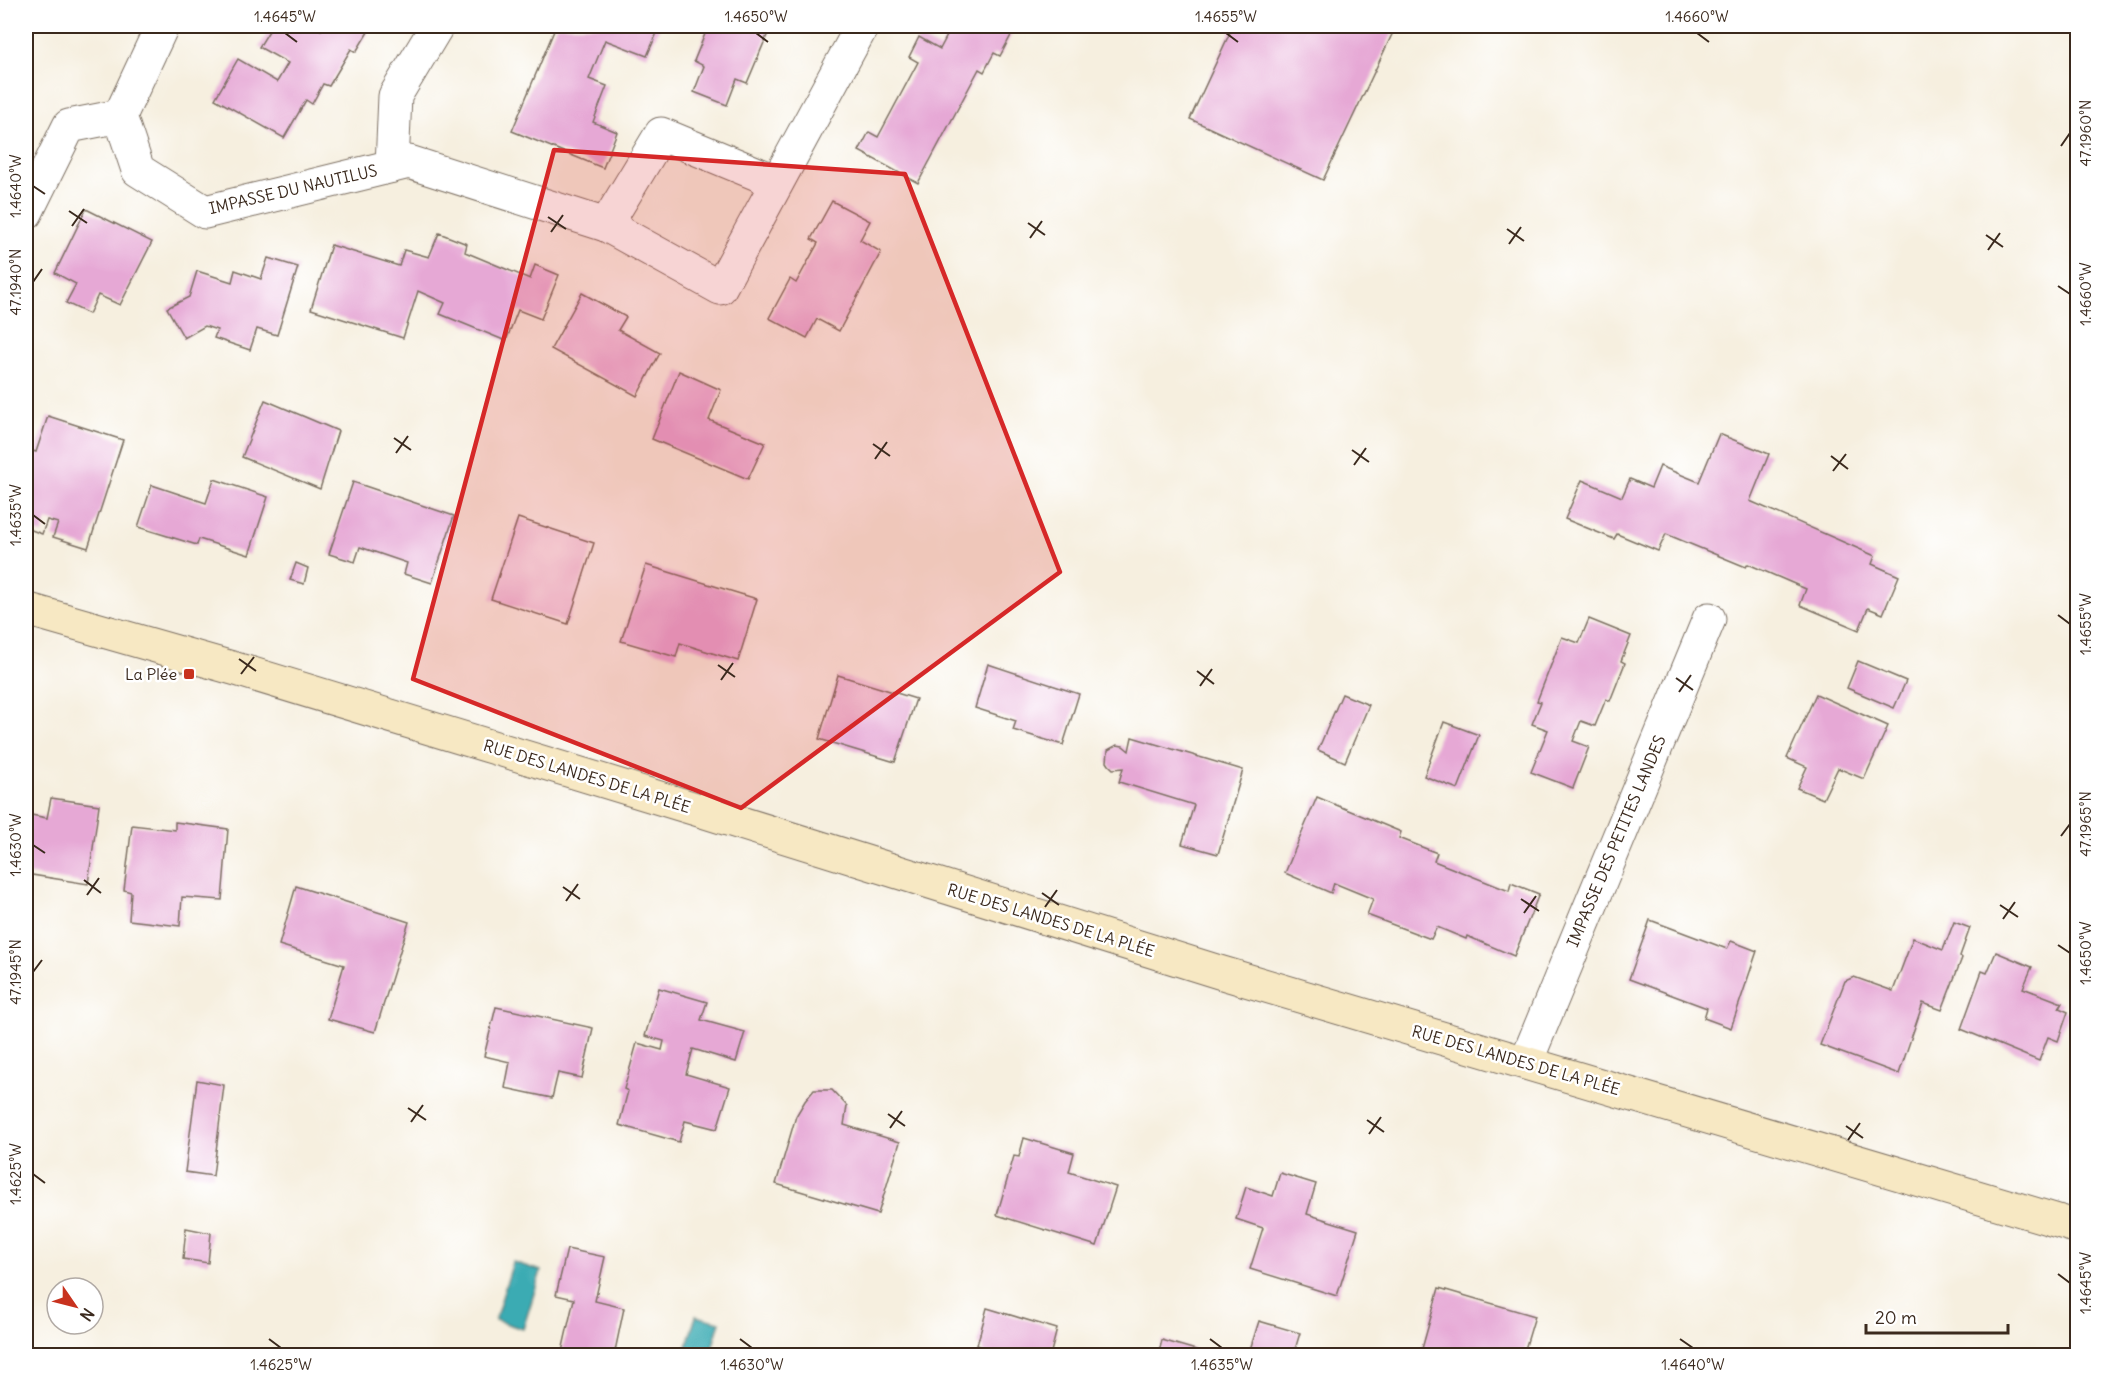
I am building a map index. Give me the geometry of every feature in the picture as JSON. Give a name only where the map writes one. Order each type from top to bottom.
[{"type":"street","points":[[26,213],[69,126],[120,116],[162,26]]},
{"type":"street","points":[[392,166],[395,96],[437,26]]},
{"type":"street","name":"IMPASSE DU NAUTILUS","points":[[120,116],[138,170],[205,212],[409,162],[606,225],[720,288],[862,26]]},
{"type":"street","points":[[606,225],[661,134],[777,182]]},
{"type":"street","name":"RUE DES LANDES DE LA PLÉE","points":[[26,609],[236,669],[1220,972],[2078,1227]]},
{"type":"street","name":"IMPASSE DES PETITES LANDES","points":[[1526,1062],[1708,619]]},
{"type":"highlighted area","points":[[554,150],[905,174],[1060,572],[741,808],[413,679]]},
{"type":"water","points":[[513,1262],[541,1271],[523,1329],[495,1320]]},
{"type":"water","points":[[696,1316],[720,1322],[710,1355],[684,1355]]},
{"type":"building","points":[[272,26],[313,26],[321,30],[324,26],[356,26],[368,32],[356,52],[351,49],[329,86],[323,84],[312,104],[306,100],[284,138],[215,99],[238,59],[277,82],[288,63],[259,47]]},
{"type":"building","points":[[556,26],[660,26],[647,56],[605,40],[589,79],[607,86],[593,122],[617,132],[603,168],[512,131]]},
{"type":"building","points":[[704,26],[771,26],[747,83],[737,79],[727,105],[694,92],[704,66],[694,61],[707,29]]},
{"type":"building","points":[[942,26],[1016,26],[1000,56],[994,53],[984,72],[979,69],[918,183],[859,151],[869,132],[878,137],[918,62],[909,57],[919,37],[940,49],[950,30]]},
{"type":"building","points":[[1233,26],[1396,26],[1323,180],[1190,119]]},
{"type":"building","points":[[832,201],[870,221],[860,240],[881,252],[839,331],[817,319],[807,338],[769,318],[790,279],[796,283],[818,243],[811,239]]},
{"type":"building","points":[[86,209],[152,242],[120,305],[98,295],[89,314],[66,303],[76,284],[55,273]]},
{"type":"building","points":[[439,233],[467,244],[465,252],[530,279],[535,265],[559,275],[541,319],[518,310],[506,341],[440,314],[445,303],[418,291],[403,338],[311,309],[331,245],[399,266],[404,250],[429,257]]},
{"type":"building","points":[[268,258],[298,267],[277,335],[257,329],[250,350],[214,338],[217,330],[205,326],[184,338],[167,308],[189,297],[197,271],[232,282],[235,270],[261,279]]},
{"type":"building","points":[[582,293],[626,317],[618,330],[660,353],[637,396],[551,349]]},
{"type":"building","points":[[679,371],[721,390],[709,420],[765,443],[748,479],[652,439]]},
{"type":"building","points":[[265,400],[338,431],[320,489],[242,457]]},
{"type":"building","points":[[48,416],[123,440],[88,548],[53,537],[58,523],[47,520],[42,534],[26,528],[26,449],[36,452]]},
{"type":"building","points":[[1719,434],[1769,454],[1750,501],[1875,556],[1872,564],[1899,576],[1883,614],[1868,608],[1859,630],[1800,605],[1806,589],[1748,564],[1746,567],[1666,534],[1658,551],[1617,534],[1614,539],[1565,519],[1582,480],[1622,497],[1630,479],[1651,488],[1660,466],[1699,482]]},
{"type":"building","points":[[214,479],[268,497],[249,555],[199,539],[197,545],[138,527],[152,485],[206,503]]},
{"type":"building","points":[[353,482],[454,516],[432,583],[404,574],[407,563],[360,547],[355,562],[329,554]]},
{"type":"building","points":[[518,518],[594,543],[568,624],[491,599]]},
{"type":"building","points":[[296,563],[308,568],[304,584],[290,580]]},
{"type":"building","points":[[646,565],[757,599],[738,661],[680,643],[676,657],[621,641]]},
{"type":"building","points":[[1589,619],[1631,636],[1621,661],[1625,663],[1610,701],[1606,699],[1595,726],[1581,721],[1573,741],[1589,747],[1573,788],[1531,772],[1548,730],[1532,724],[1541,702],[1537,701],[1562,637],[1579,643]]},
{"type":"building","points":[[1858,661],[1906,681],[1894,708],[1847,688]]},
{"type":"building","points":[[988,664],[1079,694],[1063,745],[1013,730],[1016,721],[975,708]]},
{"type":"building","points":[[838,675],[916,699],[895,762],[819,739]]},
{"type":"building","points":[[1342,694],[1369,705],[1345,762],[1318,750]]},
{"type":"building","points":[[1816,694],[1888,726],[1864,779],[1838,768],[1823,799],[1797,788],[1807,767],[1787,758]]},
{"type":"building","points":[[1444,722],[1479,735],[1458,789],[1424,776]]},
{"type":"building","points":[[1132,737],[1243,770],[1218,854],[1182,844],[1194,805],[1119,782],[1123,768],[1113,769],[1109,765],[1108,750],[1117,745],[1129,751]]},
{"type":"building","points":[[1317,797],[1401,832],[1399,838],[1437,853],[1434,861],[1509,891],[1511,883],[1539,894],[1514,956],[1467,936],[1466,939],[1437,927],[1431,939],[1367,915],[1373,899],[1334,883],[1331,893],[1285,873]]},
{"type":"building","points":[[51,798],[99,805],[88,884],[26,874],[26,814],[47,818]]},
{"type":"building","points":[[175,822],[228,829],[222,900],[182,897],[180,926],[129,920],[131,892],[124,890],[132,825],[175,830]]},
{"type":"building","points":[[296,886],[409,922],[375,1032],[328,1019],[344,965],[279,945]]},
{"type":"building","points":[[1650,920],[1727,949],[1731,941],[1757,951],[1731,1028],[1704,1018],[1707,1008],[1629,979]]},
{"type":"building","points":[[1954,922],[1970,928],[1960,956],[1962,958],[1942,1010],[1923,1003],[1899,1074],[1820,1045],[1845,981],[1854,977],[1893,991],[1913,938],[1943,950]]},
{"type":"building","points":[[1996,952],[2032,967],[2023,988],[2062,1003],[2059,1008],[2068,1012],[2058,1041],[2048,1037],[2039,1061],[1961,1029],[1982,971],[1987,973]]},
{"type":"building","points":[[659,988],[707,1002],[701,1020],[745,1032],[736,1062],[693,1049],[686,1074],[730,1087],[717,1129],[685,1121],[679,1142],[619,1125],[628,1091],[624,1089],[637,1043],[662,1050],[664,1041],[645,1036]]},
{"type":"building","points":[[496,1007],[593,1028],[582,1078],[558,1073],[552,1098],[505,1088],[510,1062],[484,1056]]},
{"type":"building","points":[[197,1080],[224,1085],[213,1176],[185,1172]]},
{"type":"building","points":[[814,1090],[832,1090],[847,1106],[844,1125],[900,1142],[878,1214],[776,1184],[796,1116]]},
{"type":"building","points":[[1024,1138],[1074,1153],[1069,1172],[1116,1187],[1097,1246],[997,1215],[1014,1156],[1019,1157]]},
{"type":"building","points":[[1280,1173],[1316,1184],[1307,1214],[1358,1230],[1337,1296],[1250,1269],[1263,1228],[1236,1219],[1246,1187],[1273,1196]]},
{"type":"building","points":[[186,1228],[211,1233],[208,1263],[183,1259]]},
{"type":"building","points":[[567,1249],[605,1257],[595,1301],[624,1308],[614,1356],[561,1356],[574,1299],[556,1295]]},
{"type":"building","points":[[1439,1288],[1535,1316],[1523,1356],[1420,1356]]},
{"type":"building","points":[[987,1308],[1057,1329],[1050,1356],[982,1356],[984,1348],[977,1345]]},
{"type":"building","points":[[1259,1321],[1300,1333],[1293,1356],[1248,1356]]},
{"type":"building","points":[[1162,1340],[1213,1355],[1213,1356],[1158,1356]]},
{"type":"place","name":"La Plée","points":[[189,674]]}]
